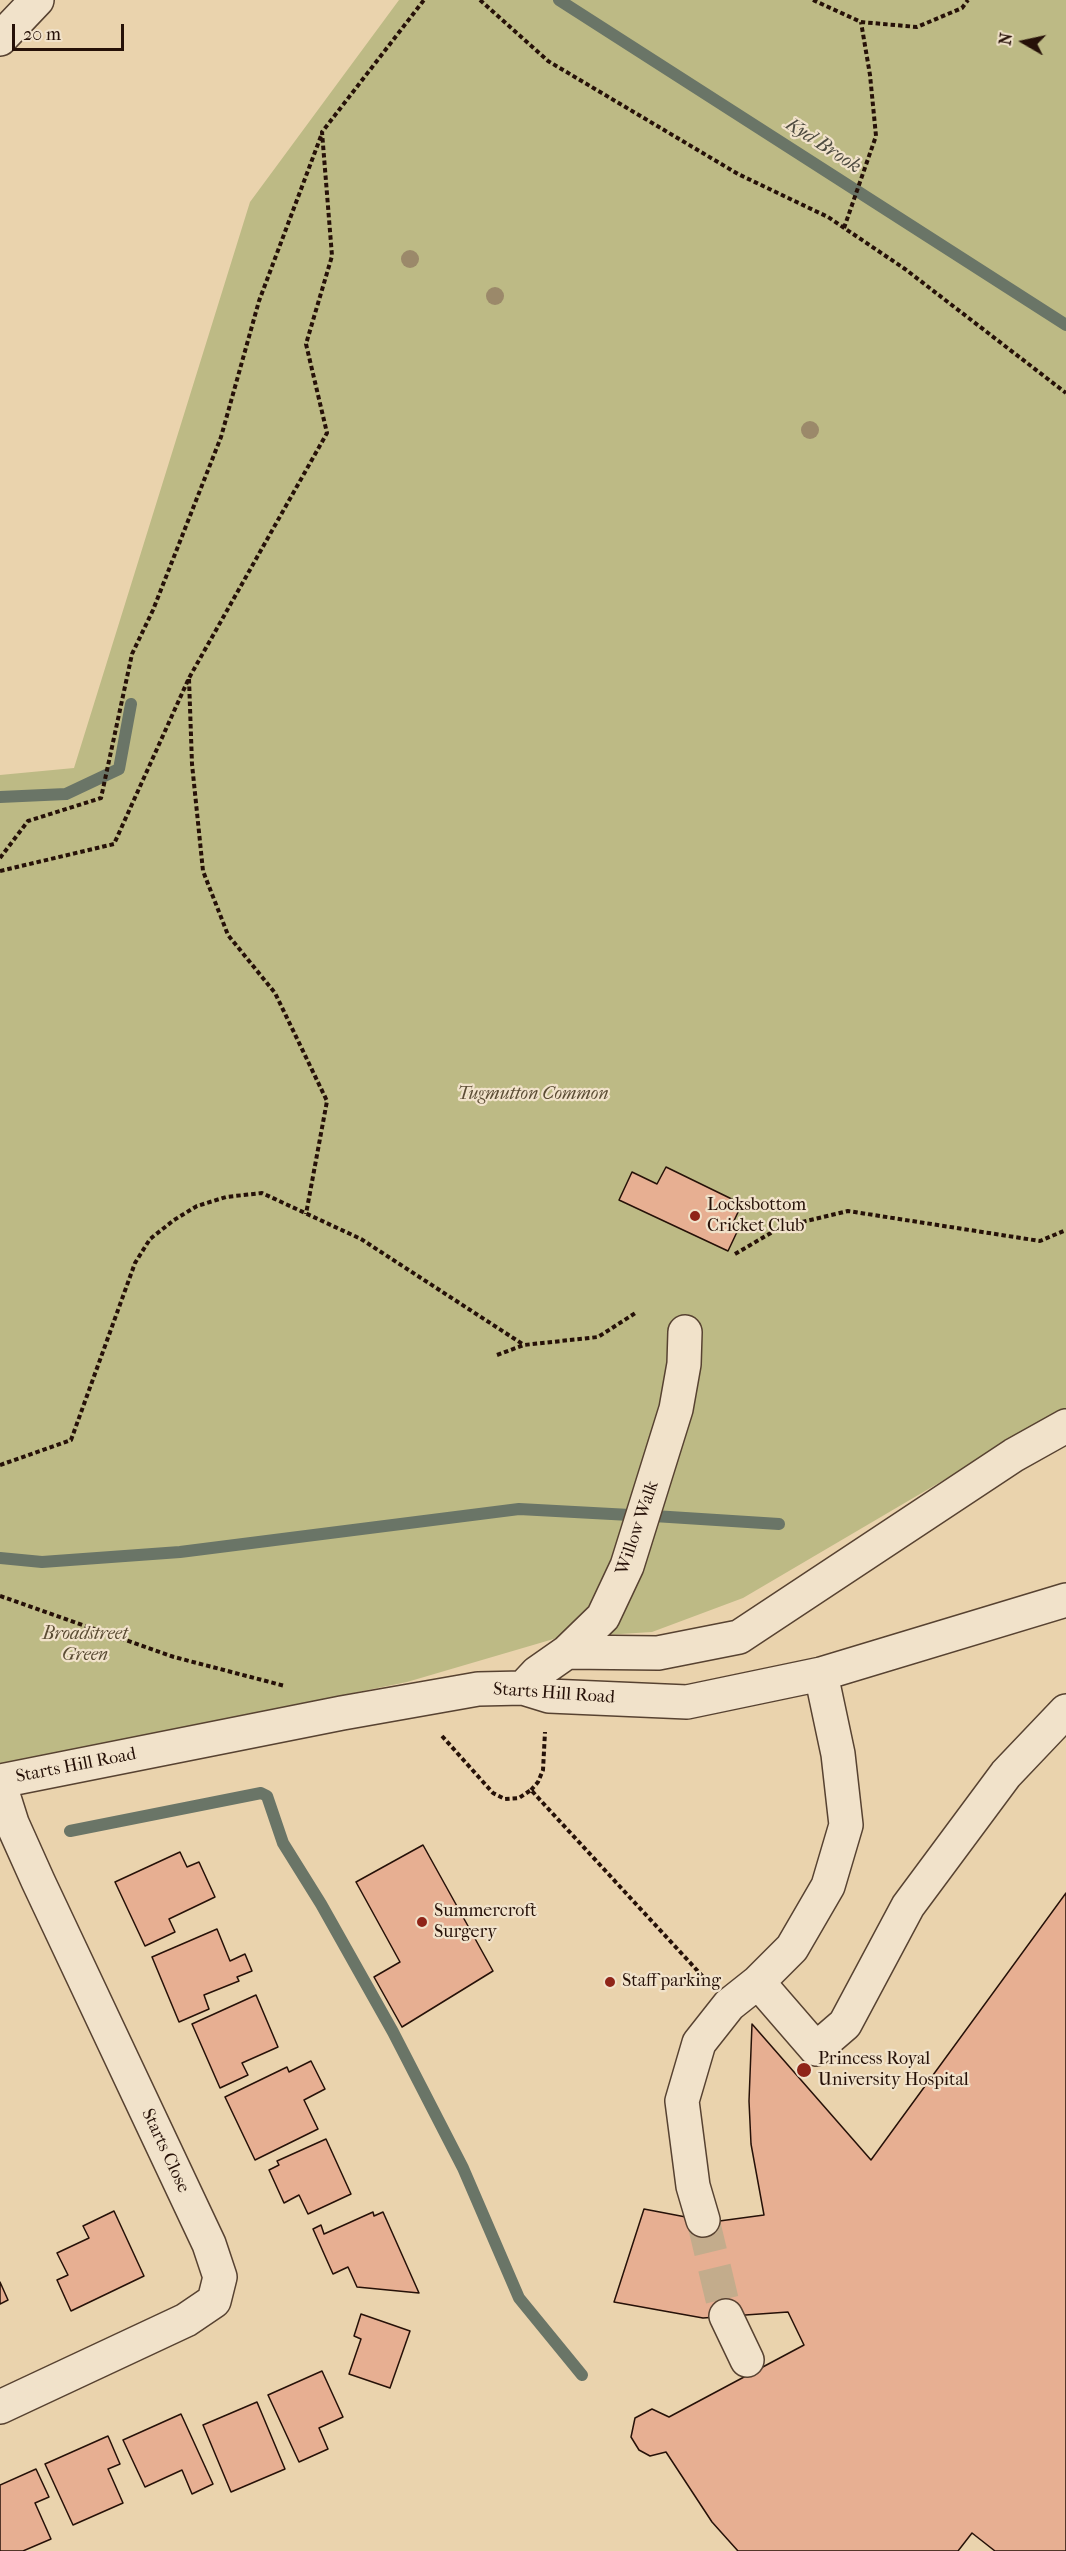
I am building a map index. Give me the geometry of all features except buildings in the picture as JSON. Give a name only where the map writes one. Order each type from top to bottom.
[{"type":"street","points":[[0,39],[37,0]]},
{"type":"street","name":"Willow Walk","points":[[524,1688],[537,1673],[567,1652],[603,1617],[627,1566],[676,1409],[684,1364],[685,1332]]},
{"type":"street","points":[[567,1652],[658,1653],[739,1637],[1014,1455],[1066,1426]]},
{"type":"street","name":"Starts Hill Road","points":[[0,1783],[351,1711],[478,1689],[524,1688],[549,1696],[687,1702],[821,1674],[1066,1600]]},
{"type":"street","points":[[703,2220],[693,2186],[682,2101],[699,2043],[729,2006],[758,1982],[792,1948],[828,1886],[846,1825],[838,1754],[821,1674]]},
{"type":"street","points":[[758,1982],[816,2049],[845,2024],[908,1906],[1006,1774],[1066,1711]]},
{"type":"street","name":"Starts Close","points":[[0,1783],[12,1823],[209,2244],[220,2277],[214,2301],[186,2320],[0,2407]]},
{"type":"street","points":[[726,2316],[747,2360]]},
{"type":"path","points":[[0,858],[28,821],[101,798],[132,654],[153,610],[221,437],[259,301],[322,132],[424,0]]},
{"type":"path","points":[[480,0],[549,61],[738,174],[828,217],[904,269],[1066,393]]},
{"type":"path","points":[[813,0],[861,22],[917,27],[962,8],[968,0]]},
{"type":"path","points":[[844,228],[876,136],[870,75],[861,22]]},
{"type":"path","points":[[0,871],[114,844],[189,678],[327,433],[306,344],[332,256],[322,132]]},
{"type":"path","points":[[189,678],[192,764],[204,871],[228,935],[275,993],[327,1101],[306,1214]]},
{"type":"path","points":[[0,1465],[71,1440],[135,1263],[150,1239],[197,1206],[226,1197],[262,1193],[361,1239],[524,1345]]},
{"type":"path","points":[[735,1254],[782,1227],[848,1211],[1040,1241],[1066,1230]]},
{"type":"path","points":[[497,1355],[524,1345],[598,1337],[637,1312]]},
{"type":"path","points":[[0,1596],[174,1656],[289,1687]]},
{"type":"path","points":[[442,1736],[493,1793],[505,1799],[519,1798],[538,1782],[543,1770],[546,1740],[544,1725]]},
{"type":"path","points":[[531,1790],[729,2006]]},
{"type":"green space","name":"Tugmutton Common","points":[[399,0],[1066,0],[1066,1415],[971,1464],[743,1598],[652,1632],[557,1638],[407,1682],[0,1765],[0,775],[74,768],[250,202]]},
{"type":"waterway","name":"Kyd Brook","points":[[559,0],[1066,325]]},
{"type":"waterway","points":[[0,797],[66,794],[119,769],[131,704]]},
{"type":"waterway","points":[[0,1558],[42,1562],[180,1552],[519,1509],[630,1515]]},
{"type":"waterway","points":[[654,1516],[779,1524]]},
{"type":"waterway","points":[[70,1831],[261,1793],[267,1796],[283,1843],[321,1904],[393,2032],[463,2168],[519,2298],[582,2375]]},
{"type":"tunnel","points":[[703,2220],[726,2316]]},
{"type":"place","name":"Locksbottom Cricket Club","points":[[695,1216]]},
{"type":"place","name":"Summercroft Surgery","points":[[422,1922]]},
{"type":"place","name":"Staff parking","points":[[610,1982]]},
{"type":"place","name":"Princess Royal University Hospital","points":[[804,2070]]},
{"type":"park label","name":"Broadstreet Green","points":[[85,1645]]}]
